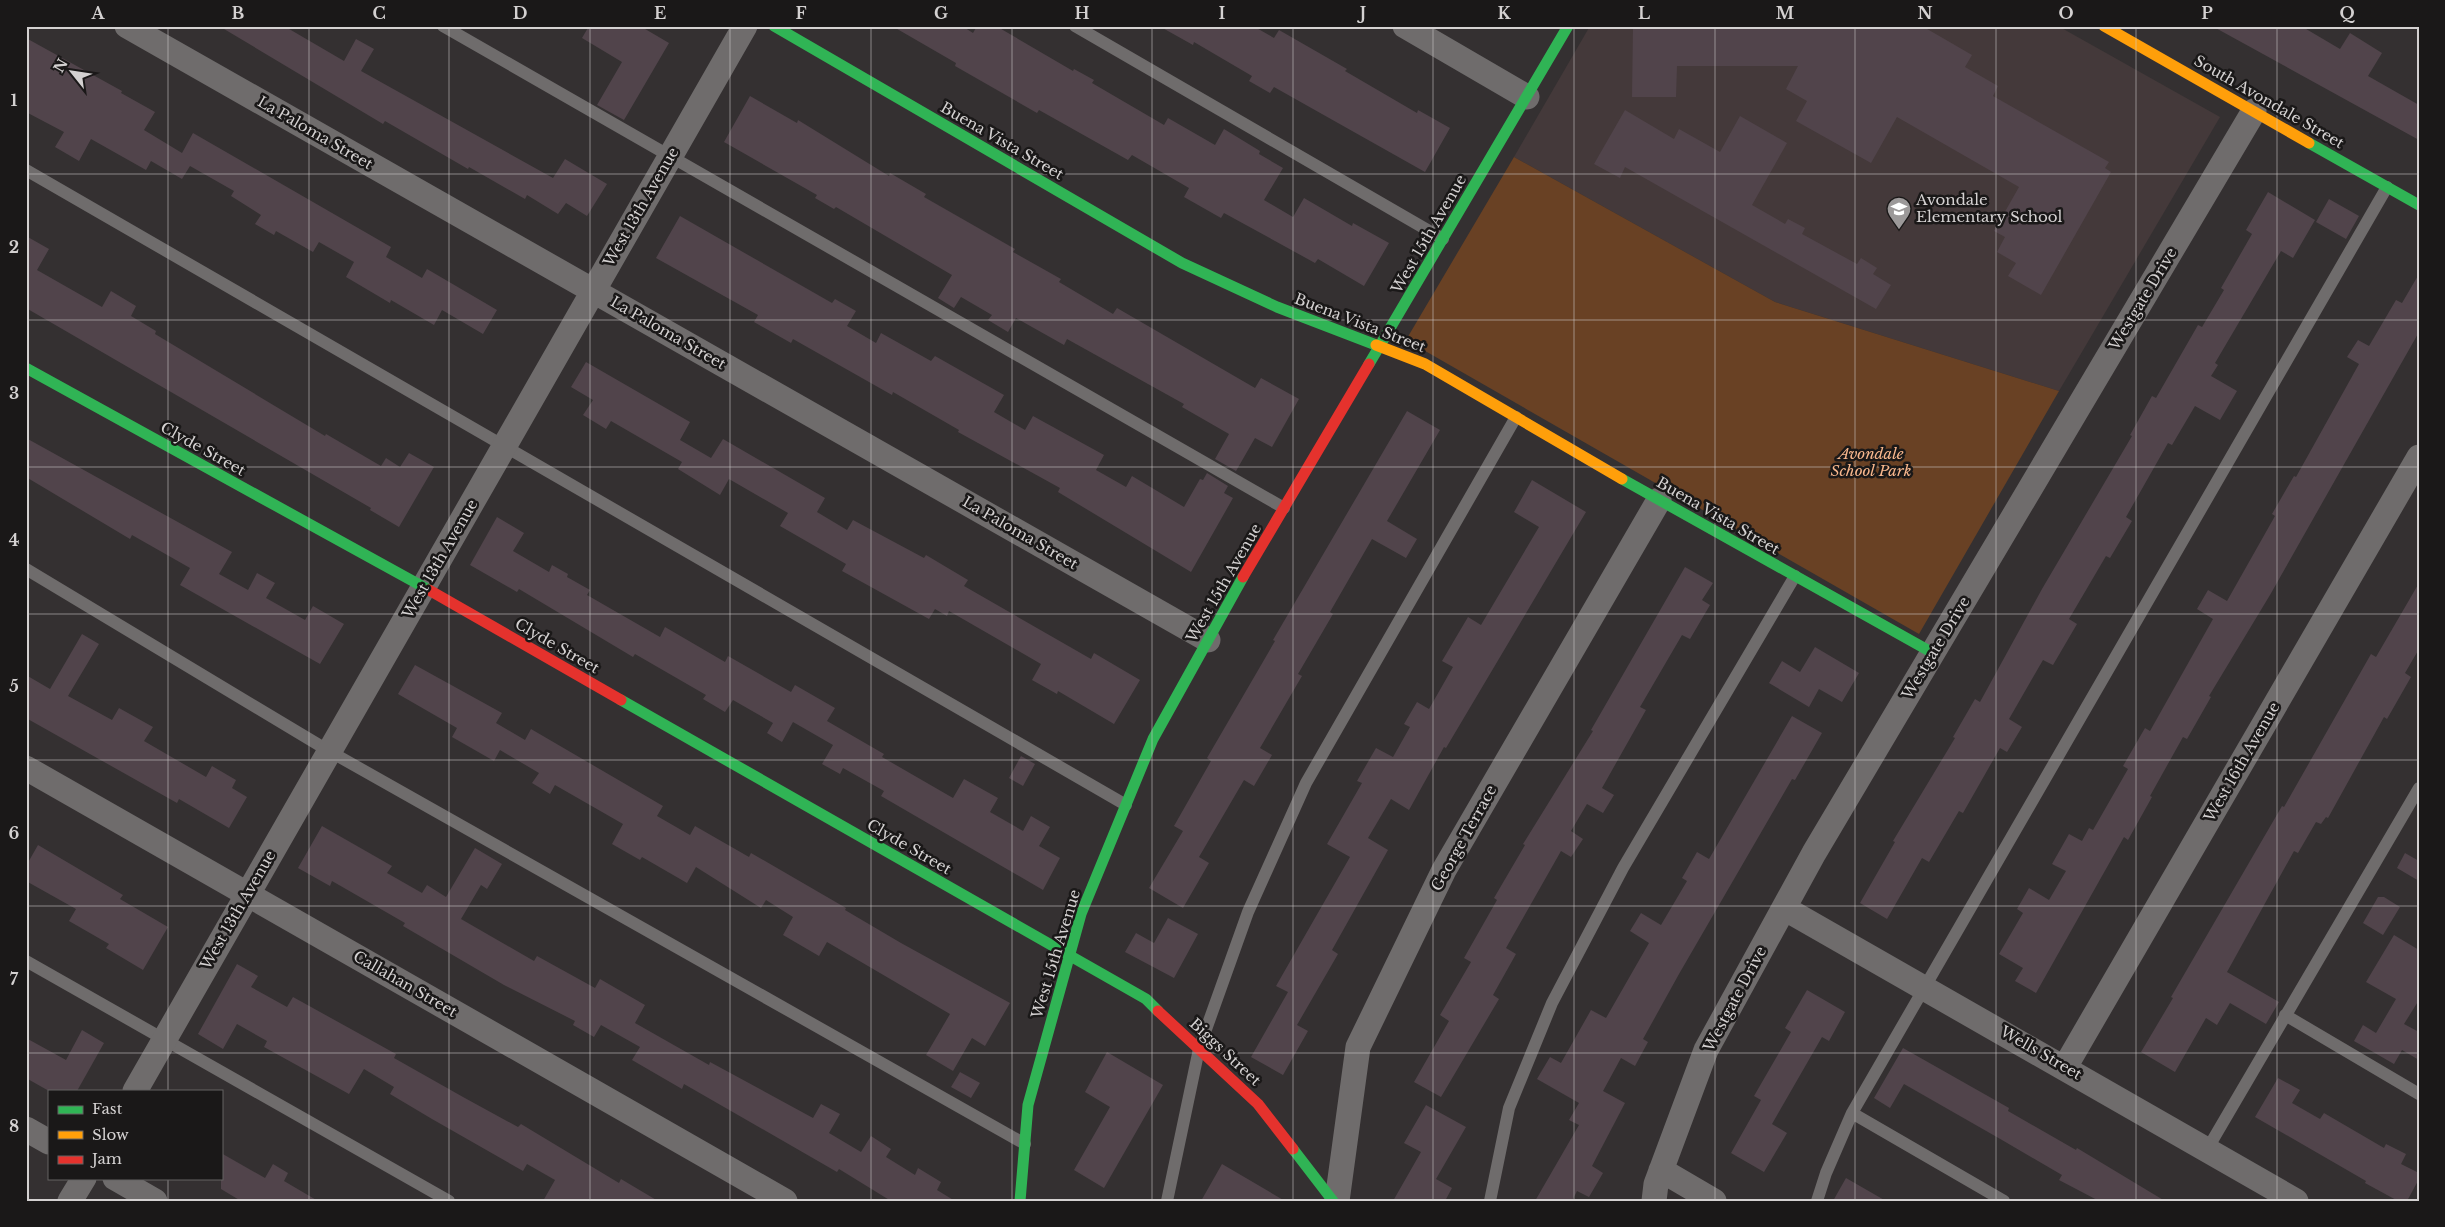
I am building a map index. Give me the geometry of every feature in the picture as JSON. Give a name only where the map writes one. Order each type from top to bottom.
[{"type":"street","name":"La Paloma Street","points":[[127,26],[1208,640]]},
{"type":"street","name":"West 13th Avenue","points":[[136,1090],[745,26]]},
{"type":"street","name":"Buena Vista Street","points":[[774,26],[1182,263],[1277,306],[1425,364],[1659,500],[1933,653]]},
{"type":"street","points":[[1405,26],[1527,97]]},
{"type":"street","name":"West 15th Avenue","points":[[1020,1201],[1028,1105],[1081,914],[1153,739],[1284,508],[1568,26]]},
{"type":"street","name":"South Avondale Street","points":[[2104,26],[2419,205]]},
{"type":"street","name":"Westgate Drive","points":[[1654,1201],[1656,1184],[1706,1050],[1784,908],[2254,111]]},
{"type":"street","name":"Clyde Street","points":[[26,368],[423,587],[1070,956]]},
{"type":"street","name":"West 16th Avenue","points":[[2065,1067],[2419,457]]},
{"type":"street","name":"George Terrace","points":[[1337,1201],[1358,1047],[1444,870],[1659,500]]},
{"type":"street","name":"Callahan Street","points":[[26,768],[784,1201]]},
{"type":"street","name":"Wells Street","points":[[1784,908],[2208,1148],[2296,1201]]},
{"type":"street","name":"Biggs Street","points":[[1070,956],[1146,999],[1258,1104],[1333,1201]]},
{"type":"street","points":[[26,1129],[48,1141]]},
{"type":"street","points":[[1661,1170],[1714,1201]]},
{"type":"street","points":[[70,1201],[83,1180]]},
{"type":"street","points":[[118,1180],[155,1201]]},
{"type":"lane","points":[[443,26],[1284,508]]},
{"type":"lane","points":[[1076,26],[1443,240]]},
{"type":"lane","points":[[26,170],[1126,805]]},
{"type":"lane","points":[[1817,1201],[1826,1173],[1852,1113],[1923,986],[2387,187]]},
{"type":"lane","points":[[1168,1201],[1199,1049],[1248,912],[1306,783],[1516,417]]},
{"type":"lane","points":[[26,569],[329,751],[1025,1144]]},
{"type":"lane","points":[[1490,1201],[1509,1108],[1552,1004],[1623,868],[1795,576]]},
{"type":"lane","points":[[2208,1148],[2419,788]]},
{"type":"lane","points":[[26,961],[449,1201]]},
{"type":"lane","points":[[2285,1016],[2419,1094]]},
{"type":"lane","points":[[1852,1113],[2004,1201]]},
{"type":"shaded area","name":"Avondale Elementary School","points":[[1590,26],[2058,26],[2220,117],[2059,391],[1775,302],[1514,157]]},
{"type":"green space","name":"Avondale School Park","points":[[1514,157],[1775,302],[2059,391],[1919,634],[1406,340]]},
{"type":"building","points":[[219,26],[284,26],[344,61],[356,39],[374,49],[361,71],[553,178],[565,159],[607,184],[587,216],[566,203],[558,214],[527,195],[525,199],[469,167],[468,169],[385,121],[383,124]]},
{"type":"building","points":[[589,26],[640,26],[669,43],[624,120],[597,105],[622,62],[582,38]]},
{"type":"building","points":[[892,26],[962,26],[973,33],[977,26],[996,26],[1073,71],[1074,69],[1094,80],[1092,83],[1164,125],[1168,118],[1215,145],[1224,129],[1260,151],[1259,154],[1283,168],[1264,200],[1293,217],[1304,198],[1352,226],[1353,223],[1389,243],[1364,286],[1318,259],[1315,263],[1224,213],[1221,218],[1184,197],[1189,188],[1132,155],[1128,160],[1039,110],[1037,113],[955,66],[956,63]]},
{"type":"building","points":[[1159,26],[1253,26],[1274,38],[1279,30],[1347,69],[1345,71],[1417,113],[1418,110],[1450,128],[1425,172],[1274,87],[1270,93],[1249,81],[1252,76],[1194,42],[1193,45]]},
{"type":"building","points":[[1633,26],[1922,26],[1972,55],[1965,67],[1998,86],[1993,96],[2109,162],[2105,168],[2111,172],[2041,295],[2008,276],[2016,263],[1997,252],[2005,237],[1994,231],[2019,187],[1897,117],[1871,163],[1796,121],[1807,101],[1786,89],[1798,66],[1677,66],[1676,97],[1632,97]]},
{"type":"building","points":[[2212,26],[2301,26],[2340,49],[2350,33],[2382,53],[2368,76],[2419,105],[2419,140]]},
{"type":"building","points":[[26,38],[122,91],[121,93],[155,112],[144,130],[182,153],[193,133],[391,247],[386,257],[422,278],[427,269],[497,310],[483,334],[442,310],[434,325],[391,300],[390,303],[346,277],[354,262],[319,242],[313,252],[276,231],[274,235],[255,224],[261,215],[231,196],[234,191],[190,166],[182,179],[151,161],[146,170],[91,139],[79,161],[55,147],[64,132],[26,112]]},
{"type":"building","points":[[750,96],[797,123],[798,120],[889,176],[890,173],[926,194],[924,197],[1015,249],[1013,252],[1061,279],[1059,282],[1113,314],[1117,308],[1255,388],[1261,378],[1299,399],[1272,447],[1255,438],[1236,471],[1215,459],[1229,434],[1182,407],[1184,404],[1067,339],[1064,345],[1016,318],[1008,332],[988,320],[992,315],[961,297],[954,308],[938,298],[952,275],[836,207],[834,209],[815,198],[817,195],[724,142]]},
{"type":"building","points":[[1625,110],[1674,139],[1679,129],[1720,152],[1740,116],[1787,143],[1752,205],[1785,224],[1788,219],[1805,228],[1802,234],[1857,264],[1861,258],[1877,268],[1873,274],[1891,285],[1876,309],[1625,167],[1620,178],[1594,164]]},
{"type":"building","points":[[2268,192],[2315,220],[2293,258],[2281,251],[2215,363],[2218,365],[2211,376],[2237,391],[2220,420],[2195,406],[2172,445],[2168,443],[2126,517],[2132,521],[2110,558],[2106,556],[2069,619],[2077,624],[2053,665],[2043,660],[2009,719],[2022,727],[2007,752],[2000,748],[1963,813],[1959,811],[1929,862],[1922,858],[1887,919],[1860,903],[1895,842],[1893,841],[1955,738],[1953,737],[1975,699],[1980,702],[2042,589],[2132,436],[2130,435],[2152,396],[2156,398],[2198,325],[2202,327],[2224,290],[2221,288],[2252,234],[2246,230]]},
{"type":"building","points":[[2329,199],[2359,216],[2346,239],[2316,222]]},
{"type":"building","points":[[680,216],[832,303],[835,299],[856,311],[847,326],[876,343],[881,333],[931,361],[935,356],[1004,395],[994,412],[1025,430],[1033,416],[1104,455],[1096,470],[1126,487],[1132,476],[1184,507],[1200,479],[1203,480],[1207,473],[1228,486],[1224,493],[1233,498],[1191,572],[1058,492],[1060,488],[958,432],[959,430],[893,392],[892,395],[793,339],[791,343],[754,322],[758,315],[656,258]]},
{"type":"building","points":[[26,236],[49,249],[37,270],[102,307],[111,291],[136,306],[131,316],[156,331],[155,334],[325,436],[326,434],[381,466],[386,458],[400,467],[409,453],[434,467],[399,527],[370,510],[371,508],[26,308]]},
{"type":"building","points":[[2419,274],[2419,332],[2270,595],[2209,696],[2211,697],[2187,739],[2183,737],[2128,840],[2124,837],[2036,993],[2015,981],[2023,968],[1999,954],[2023,913],[2017,909],[2029,888],[2049,900],[2066,871],[2052,864],[2069,834],[2082,841],[2089,828],[2093,830],[2128,769],[2123,766],[2145,728],[2150,731],[2213,619],[2197,609],[2208,590],[2227,601],[2275,516],[2272,514],[2294,476],[2296,477],[2359,364],[2347,357],[2358,340],[2369,346],[2396,300],[2402,303]]},
{"type":"building","points":[[586,362],[690,422],[680,440],[711,458],[723,439],[825,498],[817,512],[847,530],[853,520],[924,558],[926,555],[968,580],[964,586],[1091,659],[1094,653],[1140,680],[1114,724],[1058,691],[1057,694],[1032,680],[1041,664],[949,611],[947,616],[935,609],[929,619],[842,571],[846,564],[780,526],[788,513],[729,479],[720,495],[678,469],[682,462],[611,421],[606,429],[583,415],[593,400],[571,387]]},
{"type":"building","points":[[1407,411],[1440,430],[1387,521],[1417,539],[1406,558],[1372,539],[1330,612],[1333,614],[1298,674],[1302,676],[1260,748],[1272,755],[1254,786],[1244,780],[1199,857],[1209,863],[1183,908],[1149,888],[1183,831],[1174,826],[1211,761],[1207,758],[1275,641],[1273,640]]},
{"type":"building","points":[[26,438],[232,552],[219,574],[248,590],[257,573],[275,583],[266,598],[305,620],[313,606],[344,624],[320,664],[180,585],[190,568],[132,535],[130,539],[26,477]]},
{"type":"building","points":[[1532,480],[1586,512],[1446,748],[1444,747],[1409,810],[1391,799],[1368,838],[1388,850],[1332,950],[1338,954],[1297,1025],[1308,1031],[1283,1075],[1251,1057],[1288,992],[1276,986],[1350,857],[1327,844],[1362,783],[1357,781],[1376,748],[1393,757],[1410,727],[1404,724],[1417,702],[1429,709],[1453,667],[1442,661],[1468,617],[1481,625],[1539,527],[1514,512]]},
{"type":"building","points":[[497,517],[524,533],[513,551],[549,572],[552,565],[568,574],[567,577],[590,590],[587,595],[660,637],[665,627],[725,662],[728,656],[791,692],[795,685],[835,708],[827,721],[884,754],[882,757],[953,798],[964,779],[998,798],[990,812],[1023,831],[1031,816],[1050,827],[1039,846],[1060,858],[1043,890],[881,796],[884,791],[843,768],[840,774],[822,764],[833,745],[793,722],[782,742],[767,733],[773,723],[733,700],[725,712],[703,699],[706,695],[635,654],[633,657],[519,589],[517,592],[470,565]]},
{"type":"building","points":[[1685,567],[1713,583],[1702,600],[1710,605],[1690,639],[1682,635],[1640,707],[1646,710],[1602,788],[1614,795],[1603,813],[1587,804],[1571,831],[1583,839],[1571,857],[1561,851],[1506,948],[1516,954],[1493,995],[1499,999],[1441,1097],[1414,1082],[1449,1021],[1440,1015],[1471,962],[1464,958],[1497,900],[1494,898],[1525,845],[1523,844],[1593,731],[1591,730]]},
{"type":"building","points":[[2419,583],[2419,649],[2405,673],[2411,677],[2387,719],[2384,717],[2328,818],[2326,817],[2321,824],[2316,822],[2298,853],[2294,851],[2227,972],[2279,1002],[2266,1024],[2230,1003],[2217,1025],[2206,1018],[2175,1072],[2141,1052],[2173,998],[2171,997],[2282,806],[2284,807],[2371,654],[2376,657]]},
{"type":"building","points":[[82,634],[99,644],[68,696],[112,720],[119,708],[153,727],[144,741],[206,777],[212,766],[236,780],[232,788],[247,797],[229,828],[179,799],[177,803],[26,718],[26,675],[50,689]]},
{"type":"building","points":[[1815,647],[1859,673],[1842,702],[1819,689],[1809,707],[1769,683],[1782,661],[1800,672]]},
{"type":"building","points":[[415,665],[502,713],[496,723],[525,740],[531,729],[663,806],[657,816],[690,835],[695,826],[749,857],[751,853],[846,908],[845,910],[901,943],[1010,1003],[985,1046],[972,1038],[953,1071],[926,1055],[950,1014],[827,942],[819,956],[783,935],[793,917],[766,900],[761,908],[696,867],[687,883],[642,857],[640,860],[612,844],[623,824],[555,785],[550,794],[532,783],[539,773],[500,750],[494,761],[452,737],[457,728],[398,694]]},
{"type":"building","points":[[1792,716],[1822,733],[1795,780],[1792,779],[1679,974],[1643,1039],[1648,1042],[1635,1066],[1621,1058],[1603,1091],[1625,1103],[1592,1166],[1603,1173],[1589,1197],[1577,1191],[1572,1201],[1535,1201],[1579,1125],[1569,1120],[1579,1103],[1537,1079],[1550,1057],[1561,1063],[1591,1010],[1606,1018],[1649,943],[1630,931],[1641,913],[1661,925],[1687,881],[1682,878],[1697,852],[1709,859]]},
{"type":"building","points":[[1021,756],[1035,764],[1023,786],[1009,778]]},
{"type":"building","points":[[322,826],[392,866],[387,873],[422,893],[427,885],[446,897],[475,848],[502,864],[487,889],[481,885],[461,919],[534,961],[537,956],[595,988],[600,979],[645,1005],[635,1023],[709,1065],[710,1062],[813,1118],[821,1104],[840,1114],[829,1133],[861,1152],[871,1136],[891,1149],[886,1157],[915,1175],[918,1168],[941,1182],[937,1190],[955,1201],[891,1201],[839,1169],[837,1172],[684,1084],[682,1089],[632,1060],[640,1047],[601,1025],[594,1037],[573,1025],[575,1021],[504,985],[403,926],[405,923],[332,881],[330,886],[298,868]]},
{"type":"building","points":[[38,845],[123,895],[120,899],[168,927],[143,970],[106,948],[109,944],[69,921],[76,909],[26,881],[26,866]]},
{"type":"building","points":[[2405,853],[2419,861],[2419,881],[2397,868]]},
{"type":"building","points":[[2378,897],[2384,897],[2400,907],[2383,935],[2363,923]]},
{"type":"building","points":[[1168,918],[1198,934],[1174,978],[1125,952],[1136,933],[1154,943]]},
{"type":"building","points":[[2394,935],[2419,950],[2419,1000],[2404,1024],[2419,1032],[2419,1060],[2402,1050],[2394,1064],[2354,1041],[2363,1025],[2376,1033],[2396,999],[2366,982]]},
{"type":"building","points":[[237,964],[258,976],[251,987],[287,1007],[293,997],[396,1054],[394,1058],[463,1097],[518,1127],[521,1124],[619,1183],[621,1179],[658,1201],[543,1201],[555,1180],[527,1164],[523,1171],[432,1119],[390,1094],[394,1087],[364,1069],[349,1094],[264,1047],[267,1041],[237,1024],[223,1049],[198,1034]]},
{"type":"building","points":[[1807,990],[1845,1012],[1829,1041],[1822,1037],[1772,1124],[1787,1133],[1764,1172],[1731,1153],[1761,1100],[1754,1096],[1791,1032],[1785,1028]]},
{"type":"building","points":[[82,1030],[104,1043],[78,1090],[48,1090],[26,1078],[26,1038],[66,1060]]},
{"type":"building","points":[[1903,1048],[2009,1108],[2008,1111],[2076,1150],[2077,1148],[2165,1201],[2099,1201],[2059,1180],[2062,1175],[1904,1084],[1890,1108],[1874,1098]]},
{"type":"building","points":[[1107,1052],[1163,1085],[1104,1188],[1074,1170],[1110,1107],[1085,1092]]},
{"type":"building","points":[[960,1072],[980,1083],[971,1098],[951,1087]]},
{"type":"building","points":[[2278,1078],[2300,1090],[2292,1103],[2320,1119],[2324,1113],[2384,1148],[2386,1144],[2406,1154],[2401,1164],[2419,1173],[2419,1179],[2407,1201],[2398,1201],[2365,1183],[2366,1181],[2255,1117]]},
{"type":"building","points":[[1426,1105],[1466,1127],[1436,1179],[1452,1188],[1445,1201],[1393,1201],[1421,1152],[1404,1143]]},
{"type":"building","points":[[222,1154],[265,1178],[273,1164],[288,1173],[284,1181],[318,1201],[241,1201],[221,1189]]},
{"type":"building","points":[[1222,1164],[1285,1201],[1201,1201]]},
{"type":"building","points":[[1846,1178],[1886,1201],[1833,1201]]},
{"type":"traffic: fast","points":[[774,26],[1182,263],[1277,307],[1376,345]]},
{"type":"traffic: fast","points":[[1369,364],[1568,26]]},
{"type":"traffic: fast","points":[[2309,143],[2419,205]]},
{"type":"traffic: fast","points":[[26,368],[429,590]]},
{"type":"traffic: fast","points":[[1622,479],[1933,653]]},
{"type":"traffic: fast","points":[[1020,1201],[1028,1105],[1081,914],[1153,739],[1243,577]]},
{"type":"traffic: fast","points":[[621,700],[1146,999],[1158,1011]]},
{"type":"traffic: fast","points":[[1293,1149],[1333,1201]]},
{"type":"traffic: slow","points":[[2104,26],[2309,143]]},
{"type":"traffic: slow","points":[[1376,345],[1425,364],[1622,479]]},
{"type":"traffic: jam","points":[[1243,577],[1369,364]]},
{"type":"traffic: jam","points":[[429,590],[621,700]]},
{"type":"traffic: jam","points":[[1158,1011],[1258,1104],[1293,1149]]},
{"type":"place","name":"Avondale Elementary School","points":[[1899,230]]}]
